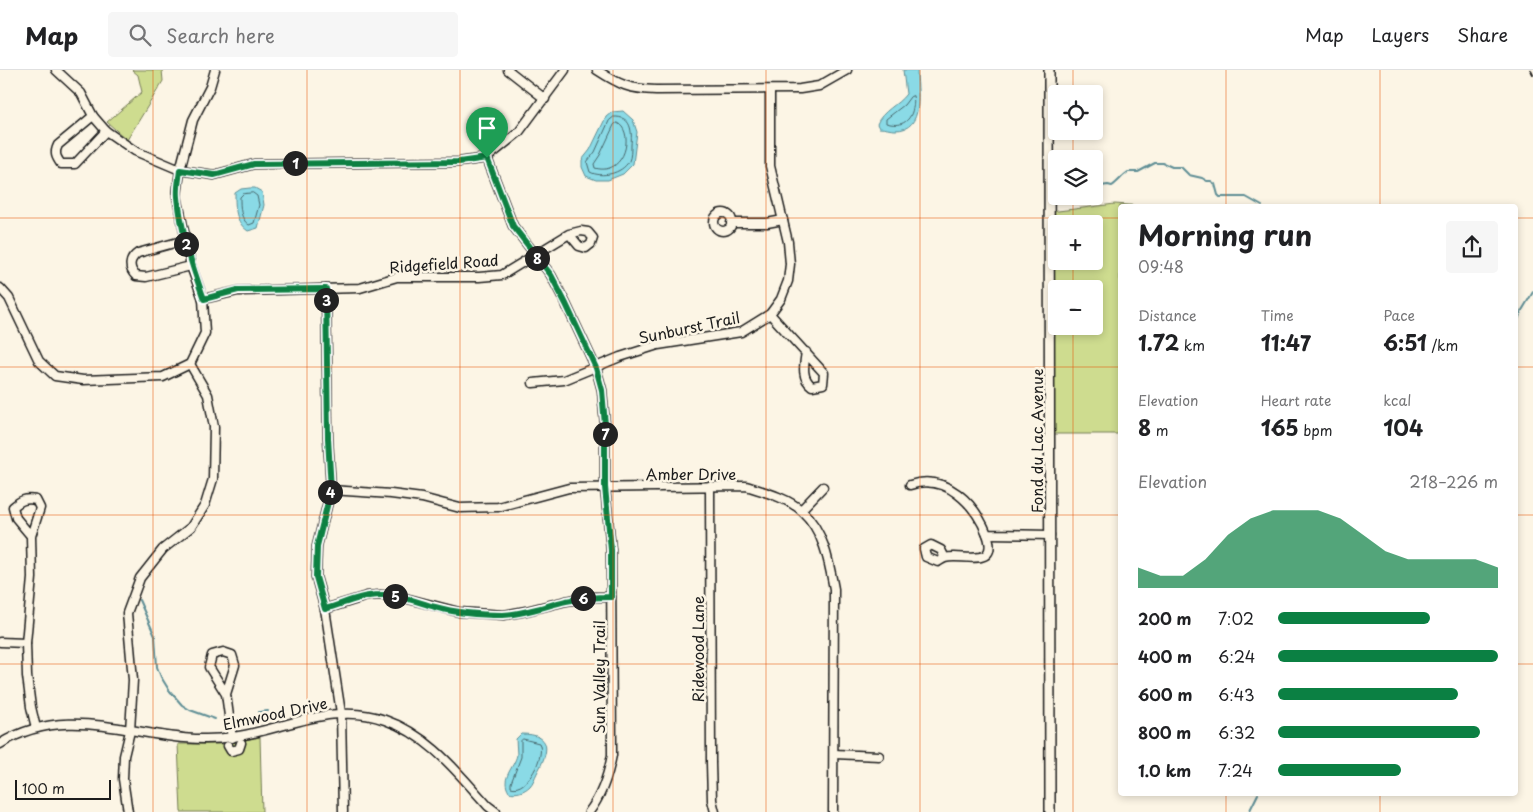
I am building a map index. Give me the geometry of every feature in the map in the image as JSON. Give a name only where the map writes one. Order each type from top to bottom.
[{"type":"main road","name":"Fond du Lac Avenue","points":[[1049,70],[1050,812]]},
{"type":"street","points":[[56,70],[82,93],[94,116],[106,131],[135,151],[180,170],[214,175],[254,164],[459,162],[487,158],[518,132],[566,70]]},
{"type":"street","points":[[0,288],[9,298],[38,361],[55,376],[83,380],[163,378],[190,364],[205,333],[204,299],[191,266],[177,196],[180,170],[193,120],[210,88],[216,70]]},
{"type":"street","points":[[508,70],[545,99]]},
{"type":"street","points":[[597,70],[615,82],[634,89],[770,90],[800,90],[819,86],[847,70]]},
{"type":"street","name":"Sunburst Trail","points":[[533,383],[564,380],[658,344],[741,332],[770,314],[781,299],[788,281],[790,264],[788,242],[770,166],[770,90]]},
{"type":"street","points":[[94,116],[58,145],[55,150],[61,164],[75,164],[106,131]]},
{"type":"street","name":"Sun Valley Trail","points":[[487,158],[513,226],[551,275],[596,368],[602,390],[605,425],[605,487],[611,550],[612,755],[602,792],[589,812]]},
{"type":"street","points":[[731,223],[783,220]]},
{"type":"street","name":"Ridgefield Road","points":[[204,299],[238,290],[360,288],[396,277],[502,274],[569,234]]},
{"type":"street","points":[[185,240],[138,252],[132,257],[130,264],[136,276],[146,276],[191,266]]},
{"type":"street","points":[[326,289],[328,438],[331,490],[317,546],[316,577],[325,609],[341,714],[343,812]]},
{"type":"street","points":[[770,314],[806,352]]},
{"type":"street","points":[[128,812],[123,780],[124,756],[130,731],[133,680],[127,613],[140,578],[163,549],[191,527],[206,505],[213,479],[214,427],[208,396],[190,364]]},
{"type":"street","points":[[910,485],[930,482],[961,495],[974,508],[982,522],[987,534],[988,553],[983,557],[975,559],[945,558]]},
{"type":"street","name":"Ridewood Lane","points":[[710,486],[711,772],[712,800],[715,812]]},
{"type":"street","name":"Amber Drive","points":[[331,490],[422,498],[460,508],[498,507],[570,488],[746,486],[773,495],[802,510],[814,524],[828,557],[834,589],[833,812]]},
{"type":"street","points":[[802,510],[823,487]]},
{"type":"street","points":[[31,536],[16,518],[13,507],[20,500],[29,498],[36,500],[40,508],[31,536],[32,578],[26,643],[27,676],[31,708],[36,728]]},
{"type":"street","points":[[987,534],[1050,535]]},
{"type":"street","points":[[325,609],[367,596],[380,595],[406,598],[459,612],[504,615],[590,597],[611,597]]},
{"type":"street","points":[[0,642],[26,643]]},
{"type":"street","points":[[226,694],[208,667],[212,655],[223,652],[232,655],[235,665],[226,694],[232,738]]},
{"type":"street","name":"Elmwood Drive","points":[[0,744],[11,737],[36,728],[81,722],[171,738],[200,740],[232,738],[319,716],[359,714],[385,720],[433,747],[488,806],[496,812]]},
{"type":"street","points":[[228,746],[231,751],[234,751],[239,749],[240,743]]},
{"type":"street","points":[[834,754],[879,756]]},
{"type":"green space","points":[[132,70],[162,70],[163,81],[127,140],[107,122],[142,92],[138,75]]},
{"type":"green space","points":[[1118,204],[1118,434],[1050,434],[1050,335],[1103,335],[1103,280],[1050,280],[1050,270],[1103,270],[1103,215],[1050,215],[1050,212]]},
{"type":"green space","points":[[260,737],[262,812],[181,812],[178,744],[225,744]]},
{"type":"water","points":[[903,70],[917,70],[918,107],[916,116],[912,124],[905,128],[895,130],[879,128],[877,124],[879,119],[906,94]]},
{"type":"water","points":[[623,111],[633,120],[637,132],[633,164],[623,174],[608,180],[596,180],[586,176],[582,167],[582,160],[590,150],[606,117],[612,112]]},
{"type":"water","points":[[255,188],[262,192],[264,205],[258,228],[248,231],[238,219],[235,193],[241,189]]},
{"type":"water","points":[[521,734],[539,737],[545,745],[546,751],[531,785],[523,791],[512,793],[509,792],[506,782],[508,773],[517,755],[516,739]]},
{"type":"waterway","points":[[1103,186],[1112,186],[1128,172],[1138,172],[1155,163],[1163,163],[1172,167],[1181,167],[1189,175],[1211,181],[1215,184],[1220,197],[1246,197],[1258,204]]},
{"type":"waterway","points":[[1518,320],[1533,292]]},
{"type":"waterway","points":[[139,600],[155,636],[157,667],[169,690],[182,705],[215,719]]},
{"type":"waterway","points":[[259,712],[268,711]]},
{"type":"waterway","points":[[1249,812],[1257,796]]},
{"type":"railway","points":[[1531,70],[1533,74]]},
{"type":"route","points":[[487,158],[513,226],[551,275],[596,368],[602,390],[605,425],[605,487],[611,550],[611,597],[590,597],[566,601],[504,615],[459,612],[415,600],[380,595],[367,596],[325,609],[316,577],[317,546],[331,490],[328,438],[326,289],[238,290],[204,299],[191,266],[185,240],[177,196],[180,170],[214,175],[254,164],[459,162],[487,158]]}]
